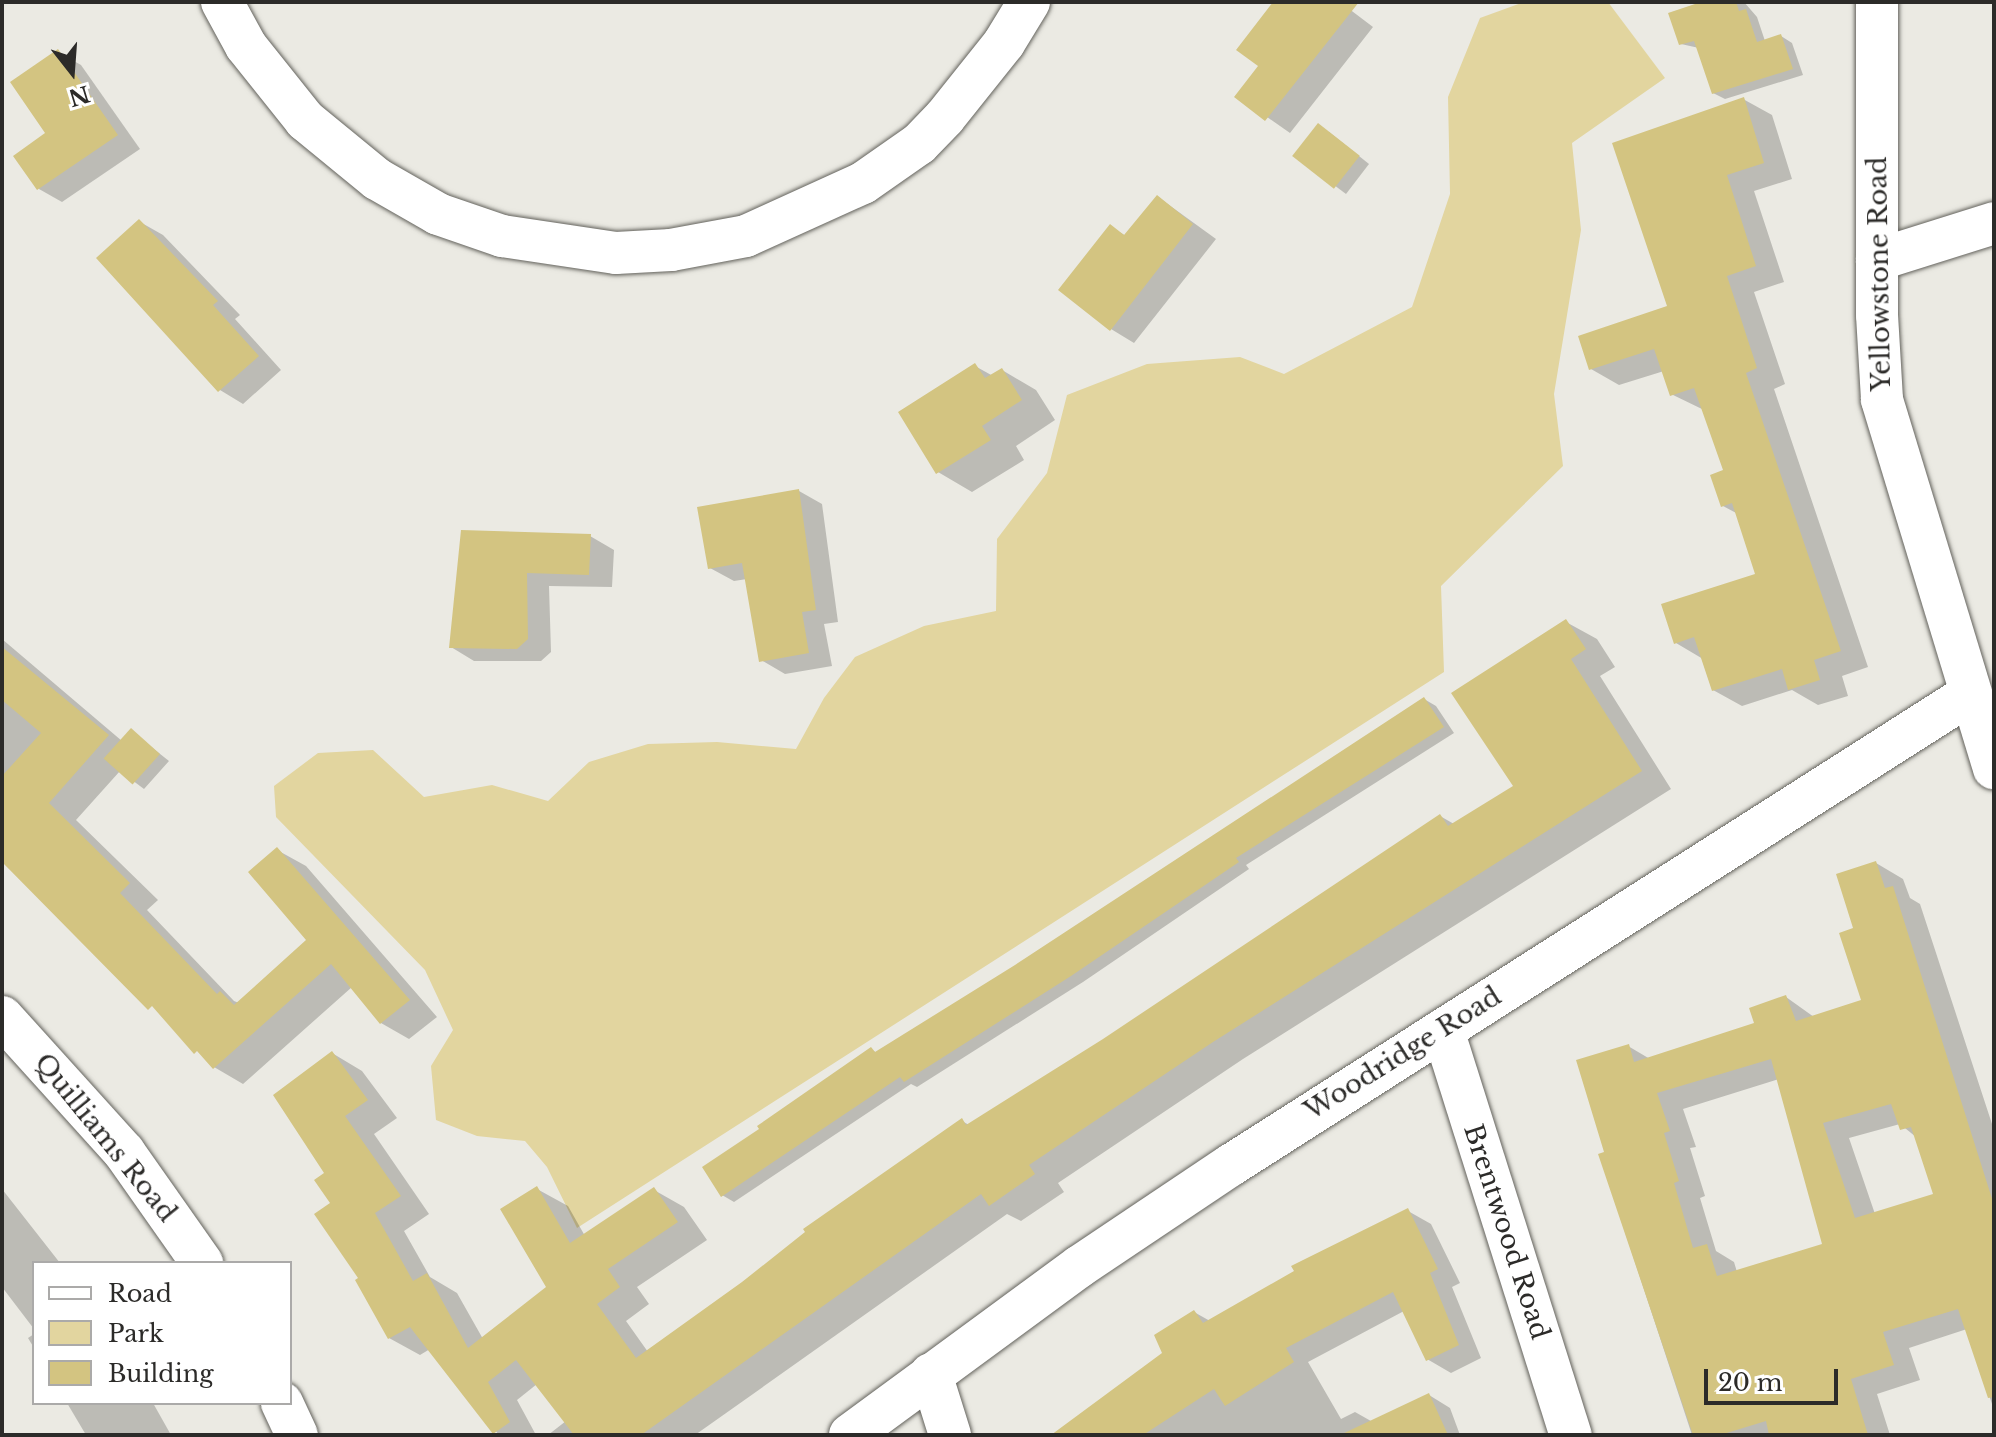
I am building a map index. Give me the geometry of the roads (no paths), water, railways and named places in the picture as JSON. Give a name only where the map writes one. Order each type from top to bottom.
[{"type":"street","points":[[222,2],[246,46],[305,120],[387,185],[438,214],[502,236],[593,251],[641,253],[746,236],[834,200],[884,170],[945,117],[1004,43],[1029,2]]},
{"type":"street","name":"Yellowstone Road","points":[[1877,2],[1878,375],[1888,432],[1994,768]]},
{"type":"street","points":[[1877,260],[1994,223]]},
{"type":"street","name":"Woodridge Road","points":[[850,1435],[1080,1266],[1970,694]]},
{"type":"street","name":"Quilliams Road","points":[[2,1017],[124,1152],[201,1261]]},
{"type":"street","name":"Brentwood Road","points":[[1443,1030],[1571,1435]]},
{"type":"street","points":[[931,1374],[950,1435]]},
{"type":"street","points":[[283,1405],[297,1435]]}]
